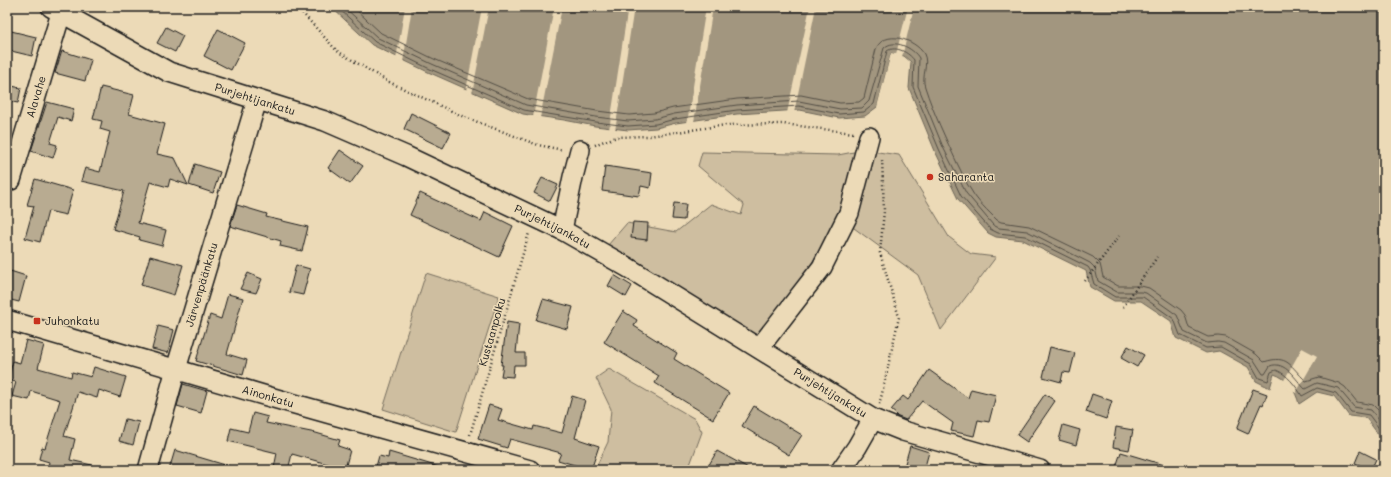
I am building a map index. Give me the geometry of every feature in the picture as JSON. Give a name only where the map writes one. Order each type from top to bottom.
[{"type":"street","name":"Purjehtijankatu","points":[[56,10],[169,72],[325,121],[406,156],[562,230],[759,348],[872,419],[903,431],[1040,470]]},
{"type":"street","name":"Alavahe","points":[[11,180],[56,10]]},
{"type":"street","name":"Järvenpäänkatu","points":[[148,470],[176,369],[257,100]]},
{"type":"street","points":[[759,348],[822,266],[834,243],[849,213],[869,137]]},
{"type":"street","points":[[562,230],[580,150]]},
{"type":"street","name":"Ainonkatu","points":[[7,320],[530,470]]},
{"type":"street","points":[[841,470],[857,447],[872,419]]},
{"type":"path","points":[[297,7],[337,51],[387,81],[462,116],[538,145],[559,150],[580,150],[604,140],[617,138],[649,136],[726,125],[783,124],[847,132],[869,137],[882,147],[884,211],[880,254],[899,317],[881,398],[872,419]]},
{"type":"path","name":"Kustaanpolku","points":[[465,451],[534,216]]},
{"type":"path","points":[[1085,281],[1119,236]]},
{"type":"path","points":[[1123,307],[1157,257]]},
{"type":"shaded area","points":[[864,150],[899,155],[949,237],[971,254],[996,257],[941,330],[918,275],[839,217],[806,273],[757,336],[608,245],[627,223],[676,232],[711,204],[741,215],[744,205],[698,166],[702,152],[838,155]]},
{"type":"shaded area","points":[[426,273],[499,296],[456,432],[383,409]]},
{"type":"shaded area","points":[[609,369],[695,419],[702,432],[688,470],[601,470],[597,465],[608,442],[611,409],[596,378]]},
{"type":"water","points":[[331,7],[1384,7],[1384,442],[1366,418],[1349,416],[1334,396],[1317,392],[1299,404],[1296,394],[1287,382],[1279,376],[1274,374],[1270,388],[1256,381],[1248,367],[1219,351],[1206,353],[1176,338],[1171,321],[1141,301],[1114,301],[1090,287],[1086,271],[1023,240],[996,237],[988,233],[958,199],[935,151],[909,88],[911,62],[904,56],[891,53],[877,107],[865,116],[839,118],[800,110],[737,114],[676,123],[656,128],[628,130],[523,114],[428,72],[372,45]]},
{"type":"pier","points":[[405,7],[412,7],[403,62],[396,59]]},
{"type":"pier","points":[[482,7],[489,7],[472,94],[466,91]]},
{"type":"pier","points":[[554,7],[562,7],[540,118],[533,117]]},
{"type":"pier","points":[[628,7],[634,7],[615,131],[609,130]]},
{"type":"pier","points":[[706,7],[713,7],[694,122],[687,123]]},
{"type":"pier","points":[[810,7],[816,7],[794,113],[787,113]]},
{"type":"pier","points":[[908,7],[914,7],[902,57],[892,55],[879,107],[877,107],[891,53],[896,54]]},
{"type":"pier","points":[[1302,348],[1317,356],[1296,393],[1290,390],[1283,382]]},
{"type":"building","points":[[166,27],[183,36],[175,52],[157,43]]},
{"type":"building","points":[[218,29],[245,43],[231,70],[204,56]]},
{"type":"building","points":[[7,30],[36,37],[32,56],[7,50]]},
{"type":"building","points":[[62,51],[91,60],[85,81],[55,73]]},
{"type":"building","points":[[7,85],[21,88],[18,103],[7,101]]},
{"type":"building","points":[[101,87],[134,95],[129,114],[165,124],[157,154],[175,158],[188,185],[170,179],[168,187],[150,182],[138,223],[166,230],[162,246],[139,240],[140,237],[113,229],[124,191],[81,181],[85,168],[100,172],[110,132],[100,129],[102,121],[93,119]]},
{"type":"building","points":[[47,102],[74,109],[71,121],[58,117],[50,143],[57,145],[53,158],[31,151]]},
{"type":"building","points":[[411,113],[451,133],[443,148],[404,129]]},
{"type":"building","points":[[340,150],[363,166],[350,184],[328,168]]},
{"type":"building","points":[[195,164],[220,172],[213,193],[189,185]]},
{"type":"building","points":[[605,166],[652,173],[650,188],[641,186],[639,196],[602,191]]},
{"type":"building","points":[[542,178],[558,185],[550,201],[534,193]]},
{"type":"building","points":[[35,179],[73,190],[66,215],[48,211],[40,242],[25,238],[34,206],[27,205]]},
{"type":"building","points":[[420,193],[481,221],[485,212],[513,226],[499,257],[410,215]]},
{"type":"building","points":[[674,203],[686,204],[684,220],[672,219]]},
{"type":"building","points":[[237,205],[267,214],[266,217],[308,227],[302,251],[280,246],[281,241],[230,226]]},
{"type":"building","points":[[633,222],[648,223],[647,240],[631,238]]},
{"type":"building","points":[[150,256],[183,265],[174,295],[141,285]]},
{"type":"building","points":[[296,265],[310,269],[303,295],[289,292]]},
{"type":"building","points":[[7,270],[26,276],[19,302],[7,299]]},
{"type":"building","points":[[248,273],[262,279],[256,293],[240,289]]},
{"type":"building","points":[[614,275],[632,286],[626,297],[608,286]]},
{"type":"building","points":[[228,294],[243,298],[227,354],[247,360],[243,375],[196,361],[210,315],[221,319]]},
{"type":"building","points":[[543,299],[573,307],[567,329],[536,320]]},
{"type":"building","points":[[623,311],[637,320],[634,326],[677,353],[674,359],[729,393],[713,419],[655,383],[659,376],[604,342]]},
{"type":"building","points":[[507,322],[519,324],[516,353],[525,353],[525,365],[514,365],[513,377],[501,376],[503,365],[501,365]]},
{"type":"building","points":[[158,326],[174,330],[168,353],[152,349]]},
{"type":"building","points":[[26,340],[44,345],[38,368],[71,377],[72,372],[91,377],[94,367],[126,377],[120,397],[99,390],[97,398],[78,392],[64,436],[75,439],[70,460],[92,465],[92,470],[59,470],[48,467],[49,462],[39,459],[42,447],[45,448],[60,400],[31,391],[29,400],[12,396],[16,382],[8,380],[13,361],[20,363]]},
{"type":"building","points":[[1128,346],[1144,355],[1137,367],[1121,358]]},
{"type":"building","points":[[1050,347],[1075,353],[1070,373],[1063,372],[1061,382],[1043,377]]},
{"type":"building","points":[[929,370],[968,398],[971,389],[996,395],[989,422],[978,420],[974,436],[951,431],[953,423],[922,401],[906,420],[896,416],[897,415],[891,410],[903,396],[908,400]]},
{"type":"building","points":[[183,384],[207,391],[201,413],[177,406]]},
{"type":"building","points":[[1253,389],[1267,394],[1248,434],[1237,429]]},
{"type":"building","points":[[1045,394],[1055,401],[1027,442],[1017,435]]},
{"type":"building","points":[[1092,394],[1112,401],[1106,419],[1086,412]]},
{"type":"building","points":[[572,396],[585,400],[575,438],[599,446],[591,470],[558,460],[561,453],[510,439],[507,448],[478,439],[489,405],[502,409],[498,420],[533,430],[534,426],[562,433]]},
{"type":"building","points":[[754,406],[802,435],[789,455],[742,426]]},
{"type":"building","points":[[253,413],[268,417],[266,423],[316,433],[340,440],[338,446],[350,450],[345,469],[292,454],[288,470],[274,468],[277,453],[228,441],[231,428],[248,432]]},
{"type":"building","points":[[125,419],[139,422],[133,445],[119,441]]},
{"type":"building","points":[[1063,425],[1080,430],[1076,445],[1059,440]]},
{"type":"building","points":[[1116,427],[1133,430],[1129,450],[1113,447]]},
{"type":"building","points":[[910,446],[929,452],[924,470],[904,467]]},
{"type":"building","points":[[175,450],[232,467],[232,470],[169,470]]},
{"type":"building","points":[[717,451],[752,470],[706,470]]},
{"type":"building","points":[[1360,451],[1376,459],[1371,470],[1355,463]]},
{"type":"building","points":[[389,452],[439,467],[438,470],[375,470],[379,456],[388,458]]},
{"type":"building","points":[[1121,452],[1171,467],[1170,470],[1115,470]]},
{"type":"place","name":"Saharanta","points":[[930,177]]},
{"type":"place","name":"Juhonkatu","points":[[37,321]]}]
